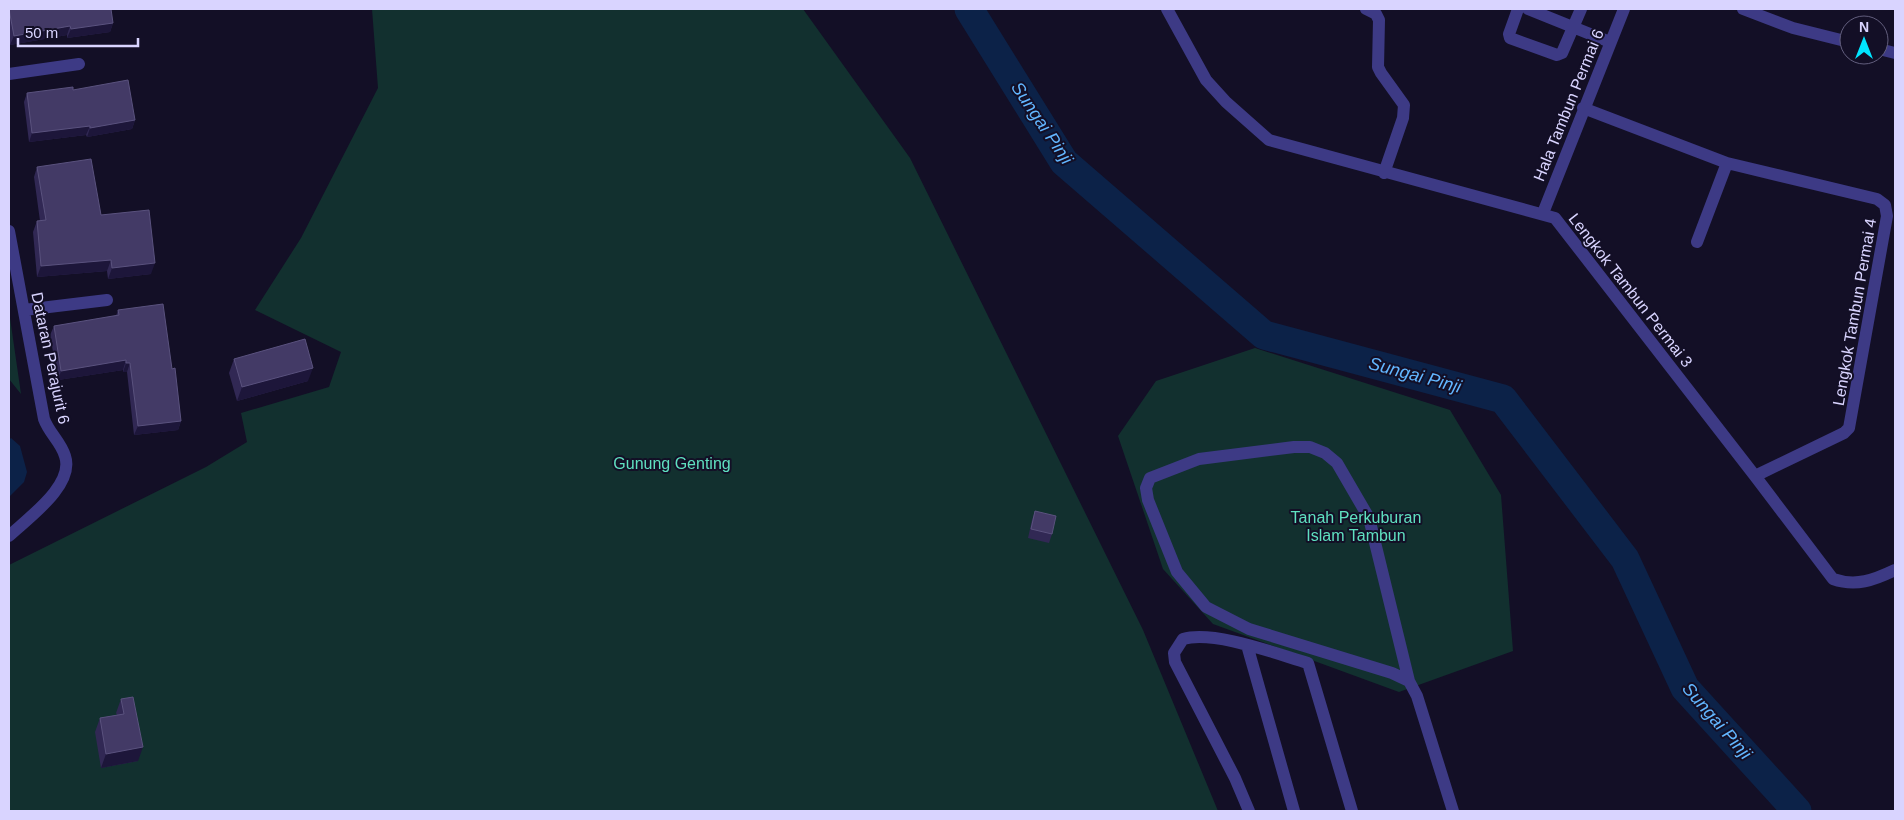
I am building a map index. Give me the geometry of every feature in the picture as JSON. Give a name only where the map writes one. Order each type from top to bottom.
[{"type":"street","name":"Lengkok Tambun Permai 3","points":[[1167,9],[1206,80],[1226,102],[1269,140],[1384,173],[1542,213],[1554,218],[1564,228],[1756,476],[1833,579],[1846,583],[1863,583],[1895,570]]},
{"type":"street","points":[[1366,9],[1376,14],[1379,20],[1378,67],[1404,105],[1403,118],[1384,173]]},
{"type":"street","points":[[1518,9],[1509,34],[1510,38],[1557,55],[1562,53],[1581,9]]},
{"type":"street","points":[[1528,9],[1610,42]]},
{"type":"street","name":"Hala Tambun Permai 6","points":[[1542,213],[1624,9]]},
{"type":"street","points":[[1743,9],[1793,28],[1839,40]]},
{"type":"street","points":[[9,74],[79,64]]},
{"type":"street","name":"Lengkok Tambun Permai 4","points":[[1583,108],[1727,163],[1877,199],[1888,210],[1849,428],[1844,433],[1756,476]]},
{"type":"street","points":[[1697,242],[1727,163]]},
{"type":"street","name":"Dataran Perajurit 6","points":[[9,230],[44,419],[48,430],[66,457],[67,468],[60,486],[9,536]]},
{"type":"street","points":[[24,310],[107,300]]},
{"type":"street","points":[[1409,681],[1374,666],[1249,629],[1206,607],[1177,572],[1148,500],[1146,488],[1150,478],[1199,460],[1234,453],[1294,447],[1310,447],[1325,453],[1337,463],[1369,518],[1409,681],[1417,696],[1454,811]]},
{"type":"street","points":[[1249,811],[1235,778],[1175,662],[1174,653],[1183,639],[1195,636],[1247,645],[1308,663],[1352,811]]},
{"type":"street","points":[[1247,645],[1294,811]]},
{"type":"green space","name":"Gunung Genting","points":[[372,9],[803,9],[910,158],[1143,630],[1218,811],[9,811],[9,565],[206,467],[247,442],[241,413],[329,387],[341,352],[255,310],[301,238],[378,88]]},
{"type":"green space","points":[[9,311],[21,394],[9,379]]},
{"type":"green space","name":"Tanah Perkuburan Islam Tambun","points":[[1255,348],[1450,410],[1501,495],[1513,651],[1399,692],[1213,624],[1163,569],[1118,436],[1156,381]]},
{"type":"water","points":[[11,438],[20,446],[27,472],[24,482],[9,497],[9,440]]},
{"type":"building","points":[[9,9],[111,9],[113,23],[71,29],[70,26],[14,36]]},
{"type":"building","points":[[128,80],[135,120],[90,128],[90,126],[32,133],[27,93],[73,87],[73,90]]},
{"type":"building","points":[[91,159],[101,215],[149,210],[155,263],[112,268],[111,260],[41,266],[37,221],[46,220],[37,167]]},
{"type":"building","points":[[163,304],[172,369],[175,368],[181,421],[138,426],[130,363],[126,363],[126,360],[61,371],[54,326],[119,315],[118,310]]},
{"type":"building","points":[[305,339],[313,368],[242,387],[234,359]]},
{"type":"building","points":[[1035,511],[1056,516],[1052,534],[1031,529]]},
{"type":"building","points":[[133,697],[143,747],[106,754],[100,718],[124,714],[121,699]]},
{"type":"waterway","name":"Sungai Pinji","points":[[969,9],[1064,162],[1264,335],[1503,399],[1625,559],[1685,688],[1797,811]]}]
